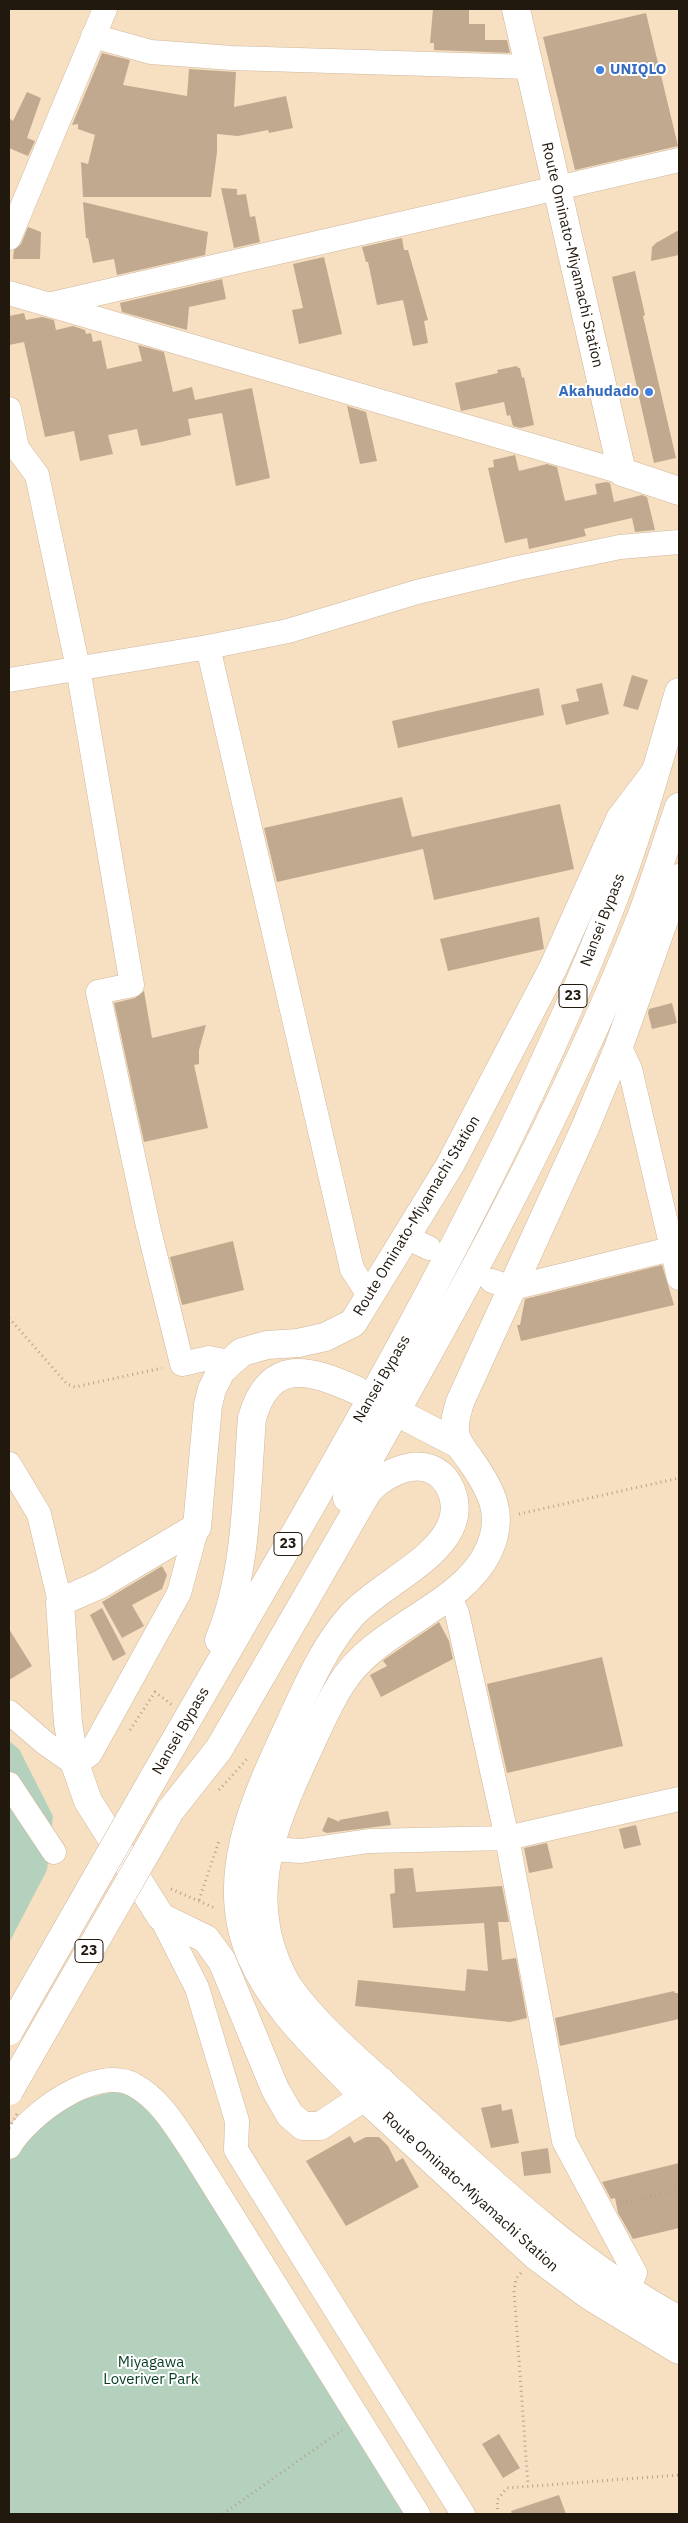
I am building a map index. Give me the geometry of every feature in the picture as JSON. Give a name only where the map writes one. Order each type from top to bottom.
[{"type":"main road","name":"Route Ominato-Miyamachi Station","points":[[516,9],[622,472]]},
{"type":"main road","points":[[622,472],[679,491]]},
{"type":"main road","name":"Nansei Bypass","points":[[9,2031],[434,1288],[533,1086],[608,915],[656,770],[679,692]]},
{"type":"main road","name":"Route Ominato-Miyamachi Station","points":[[197,1527],[208,1405],[212,1389],[229,1362],[242,1352],[257,1347],[298,1342],[339,1332],[353,1323],[370,1297],[417,1242],[450,1165],[544,986],[620,820],[656,770]]},
{"type":"main road","name":"Nansei Bypass","points":[[9,2091],[457,1304],[563,1094],[594,1027],[640,919],[679,807]]},
{"type":"main road","name":"Route Ominato-Miyamachi Station","points":[[679,878],[619,1046],[585,1128],[502,1284],[455,1419],[455,1434],[460,1445],[486,1483],[495,1503],[496,1529],[487,1554],[450,1596],[402,1625],[369,1651],[343,1680],[324,1714],[282,1804],[270,1849],[262,1900],[266,1930],[288,1986],[330,2034],[373,2089],[536,2256],[590,2296],[679,2350]]},
{"type":"main road","points":[[141,1800],[179,1707],[220,1639],[228,1613],[244,1535],[252,1418],[256,1404],[272,1382],[289,1373],[310,1372],[356,1390]]},
{"type":"main road","points":[[410,1419],[460,1445]]},
{"type":"main road","points":[[170,1811],[220,1748],[368,1492],[381,1478],[401,1469],[420,1466],[441,1475],[453,1492],[455,1504],[450,1528],[434,1549],[364,1603],[340,1629],[303,1695],[256,1799],[241,1850],[238,1874],[238,1906],[243,1933],[251,1956],[275,2002],[296,2027],[373,2089],[320,2126],[303,2126],[290,2115],[275,2089],[222,1961],[206,1939],[161,1918],[88,1801],[75,1764],[62,1662],[60,1602],[99,1584],[197,1527]]},
{"type":"main road","name":"Route Ominato-Miyamachi Station","points":[[373,2089],[520,2209],[628,2290],[679,2320]]},
{"type":"street","points":[[9,238],[105,9]]},
{"type":"street","points":[[93,36],[151,52],[232,58],[530,67]]},
{"type":"street","points":[[52,304],[679,160]]},
{"type":"street","points":[[9,293],[622,472]]},
{"type":"street","points":[[9,409],[17,448],[37,475],[78,668],[132,985],[98,992],[148,1226],[182,1364],[209,1358],[229,1362]]},
{"type":"street","points":[[9,680],[208,647],[288,631],[417,592],[518,568],[620,547],[679,542]]},
{"type":"street","points":[[208,647],[352,1269],[370,1297]]},
{"type":"street","points":[[619,1046],[630,1069],[676,1248],[679,1278]]},
{"type":"street","points":[[502,1284],[676,1248]]},
{"type":"street","points":[[9,1464],[39,1514],[60,1602]]},
{"type":"street","points":[[9,1712],[45,1743],[75,1764],[90,1754],[179,1592],[186,1576],[197,1527]]},
{"type":"street","points":[[450,1596],[458,1613],[507,1838],[564,2141],[635,2273],[628,2290]]},
{"type":"street","points":[[9,1784],[54,1852]]},
{"type":"street","points":[[270,1849],[301,1851],[369,1841],[507,1838],[679,1798]]},
{"type":"street","points":[[161,1918],[198,1988],[237,2121],[236,2150],[463,2514]]},
{"type":"street","points":[[9,2147],[34,2116],[72,2092],[99,2081],[115,2080],[133,2084],[166,2112],[192,2150],[418,2514]]},
{"type":"path","points":[[9,1318],[67,1384],[75,1387],[182,1364]]},
{"type":"path","points":[[495,1520],[679,1478]]},
{"type":"path","points":[[218,1791],[249,1757],[255,1760]]},
{"type":"path","points":[[199,1900],[220,1837]]},
{"type":"path","points":[[600,2208],[679,2190]]},
{"type":"path","points":[[528,2485],[514,2291],[516,2279],[536,2256]]},
{"type":"path","points":[[223,2514],[359,2418]]},
{"type":"path","points":[[498,2514],[497,2500],[507,2488],[679,2475]]},
{"type":"green space","points":[[9,1741],[19,1749],[53,1816],[47,1870],[9,1943]]},
{"type":"green space","name":"Miyagawa Loveriver Park","points":[[116,2091],[139,2097],[165,2124],[407,2514],[9,2514],[9,2162],[30,2132],[53,2113],[80,2101]]},
{"type":"building","points":[[433,9],[469,9],[469,24],[485,24],[485,40],[507,40],[510,53],[434,50],[434,43],[430,43]]},
{"type":"building","points":[[646,13],[678,146],[575,170],[543,37]]},
{"type":"building","points":[[102,53],[130,60],[123,85],[187,96],[189,69],[236,72],[234,107],[286,96],[293,128],[269,133],[268,130],[238,136],[217,134],[217,152],[211,197],[83,197],[81,162],[88,164],[95,135],[78,129],[78,124],[72,125]]},
{"type":"building","points":[[27,92],[41,98],[27,138],[35,141],[28,156],[9,148],[9,118],[13,121]]},
{"type":"building","points":[[221,188],[237,189],[237,195],[246,194],[250,217],[255,216],[260,242],[234,248]]},
{"type":"building","points":[[83,202],[208,232],[205,255],[117,275],[114,259],[93,263],[88,238],[86,238]]},
{"type":"building","points":[[28,227],[41,232],[40,259],[13,259],[14,250],[21,244]]},
{"type":"building","points":[[679,230],[679,255],[651,261],[652,247]]},
{"type":"building","points":[[402,238],[404,250],[408,250],[428,320],[424,321],[428,343],[413,346],[403,300],[377,305],[368,262],[366,262],[362,247]]},
{"type":"building","points":[[324,257],[342,334],[299,344],[292,310],[303,308],[293,264]]},
{"type":"building","name":"Akahudado","points":[[635,271],[645,315],[643,316],[676,458],[654,463],[612,277]]},
{"type":"building","points":[[222,279],[226,299],[189,307],[187,330],[122,312],[120,303]]},
{"type":"building","points":[[24,313],[26,320],[42,317],[54,320],[56,330],[73,326],[85,330],[86,334],[91,333],[93,342],[101,340],[107,369],[142,361],[138,345],[164,352],[173,392],[192,387],[195,400],[252,388],[270,478],[236,486],[222,413],[188,419],[191,435],[141,446],[137,429],[108,435],[113,454],[80,461],[74,431],[45,437],[24,342],[9,345],[9,316]]},
{"type":"building","points":[[517,366],[520,368],[522,378],[524,377],[534,425],[520,428],[513,426],[510,415],[507,416],[504,402],[461,411],[455,383],[498,373],[497,370]]},
{"type":"building","points":[[347,406],[366,412],[377,461],[360,464]]},
{"type":"building","points":[[515,455],[519,471],[547,464],[557,467],[565,501],[597,494],[595,484],[606,482],[610,483],[614,502],[642,495],[647,497],[655,530],[635,532],[632,518],[584,529],[586,536],[529,549],[527,538],[505,543],[488,468],[494,467],[493,460]]},
{"type":"building","points":[[632,675],[648,680],[638,710],[623,706]]},
{"type":"building","points":[[602,683],[609,714],[566,725],[561,705],[579,701],[576,689]]},
{"type":"building","points":[[539,688],[544,715],[398,748],[392,721]]},
{"type":"building","points":[[402,797],[412,837],[560,804],[574,869],[434,900],[423,849],[277,882],[264,828]]},
{"type":"building","points":[[539,917],[544,949],[448,971],[440,939]]},
{"type":"building","points":[[144,991],[152,1038],[206,1025],[199,1050],[199,1064],[194,1065],[208,1128],[144,1142],[114,1003],[135,998]]},
{"type":"building","points":[[672,1003],[677,1023],[652,1029],[648,1013],[649,1009]]},
{"type":"building","points":[[233,1241],[244,1290],[182,1305],[170,1257]]},
{"type":"building","points":[[662,1265],[674,1305],[521,1341],[517,1325],[520,1325],[525,1299]]},
{"type":"building","points":[[162,1566],[167,1575],[162,1589],[132,1605],[144,1626],[122,1638],[102,1602]]},
{"type":"building","points":[[102,1608],[126,1654],[113,1661],[90,1615]]},
{"type":"building","points":[[439,1622],[449,1641],[453,1659],[381,1697],[370,1675],[387,1666],[383,1661],[385,1659]]},
{"type":"building","points":[[9,1629],[32,1666],[9,1680]]},
{"type":"building","points":[[602,1657],[623,1746],[507,1773],[487,1684]]},
{"type":"building","points":[[388,1811],[391,1825],[327,1833],[322,1831],[328,1817],[340,1822],[339,1820]]},
{"type":"building","points":[[636,1825],[641,1845],[624,1849],[619,1829]]},
{"type":"building","points":[[547,1843],[553,1868],[529,1873],[524,1848]]},
{"type":"building","points":[[413,1868],[416,1892],[502,1886],[509,1922],[498,1922],[502,1960],[516,1958],[527,2018],[510,2022],[355,2006],[358,1980],[465,1991],[467,1969],[488,1971],[484,1923],[393,1928],[390,1894],[395,1893],[394,1869]]},
{"type":"building","points":[[674,1991],[679,1993],[679,2019],[560,2046],[555,2018]]},
{"type":"building","points":[[501,2104],[502,2111],[512,2109],[519,2143],[491,2148],[481,2108]]},
{"type":"building","points":[[350,2136],[354,2143],[366,2137],[379,2137],[388,2146],[396,2162],[403,2158],[419,2187],[346,2226],[306,2161]]},
{"type":"building","points":[[548,2148],[551,2173],[524,2176],[521,2152]]},
{"type":"building","points":[[679,2163],[679,2228],[633,2239],[618,2213],[615,2198],[611,2199],[602,2182]]},
{"type":"building","points":[[499,2434],[520,2468],[503,2478],[482,2444]]},
{"type":"building","points":[[559,2495],[566,2514],[512,2514],[511,2511]]},
{"type":"place","name":"UNIQLO","points":[[600,70]]},
{"type":"place","name":"Akahudado","points":[[649,392]]}]
